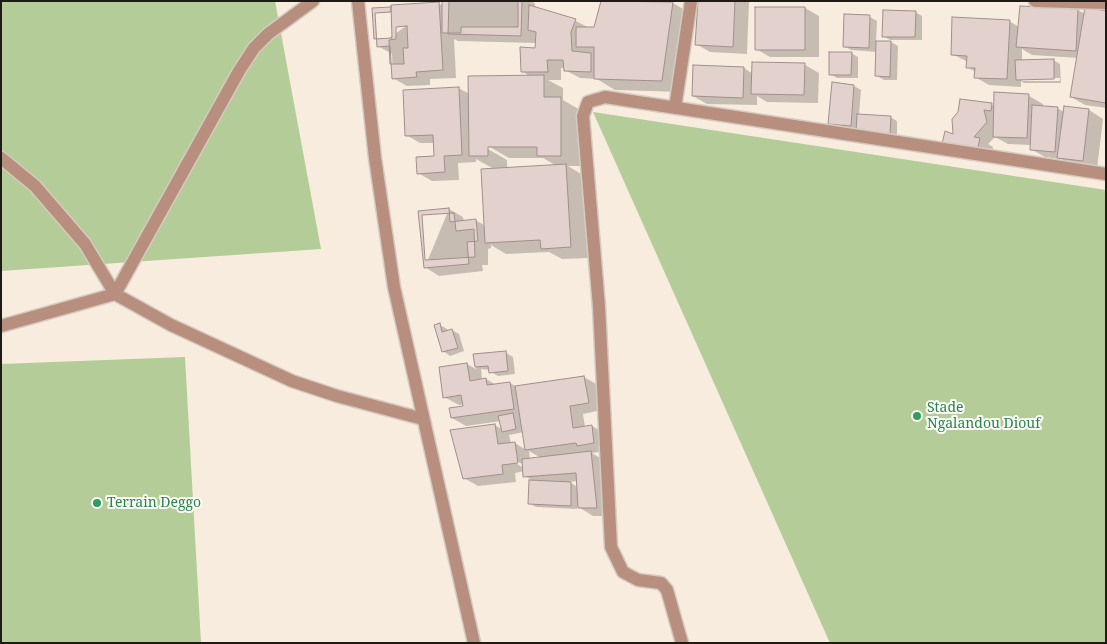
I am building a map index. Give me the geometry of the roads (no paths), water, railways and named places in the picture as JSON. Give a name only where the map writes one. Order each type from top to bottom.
[{"type":"street","points":[[1,326],[115,294],[239,71],[254,48],[268,34],[313,1]]},
{"type":"street","points":[[358,1],[376,158],[394,287],[474,643]]},
{"type":"street","points":[[675,108],[691,1]]},
{"type":"street","points":[[1035,1],[1106,3]]},
{"type":"street","points":[[682,643],[667,590],[661,584],[638,580],[623,572],[611,547],[599,307],[583,116],[588,102],[604,97],[1106,174]]},
{"type":"street","points":[[1,158],[34,186],[80,238],[115,294],[171,326],[292,381],[337,396],[423,419]]},
{"type":"place","name":"Stade Ngalandou Diouf","points":[[917,416]]},
{"type":"place","name":"Terrain Deggo","points":[[97,503]]}]
